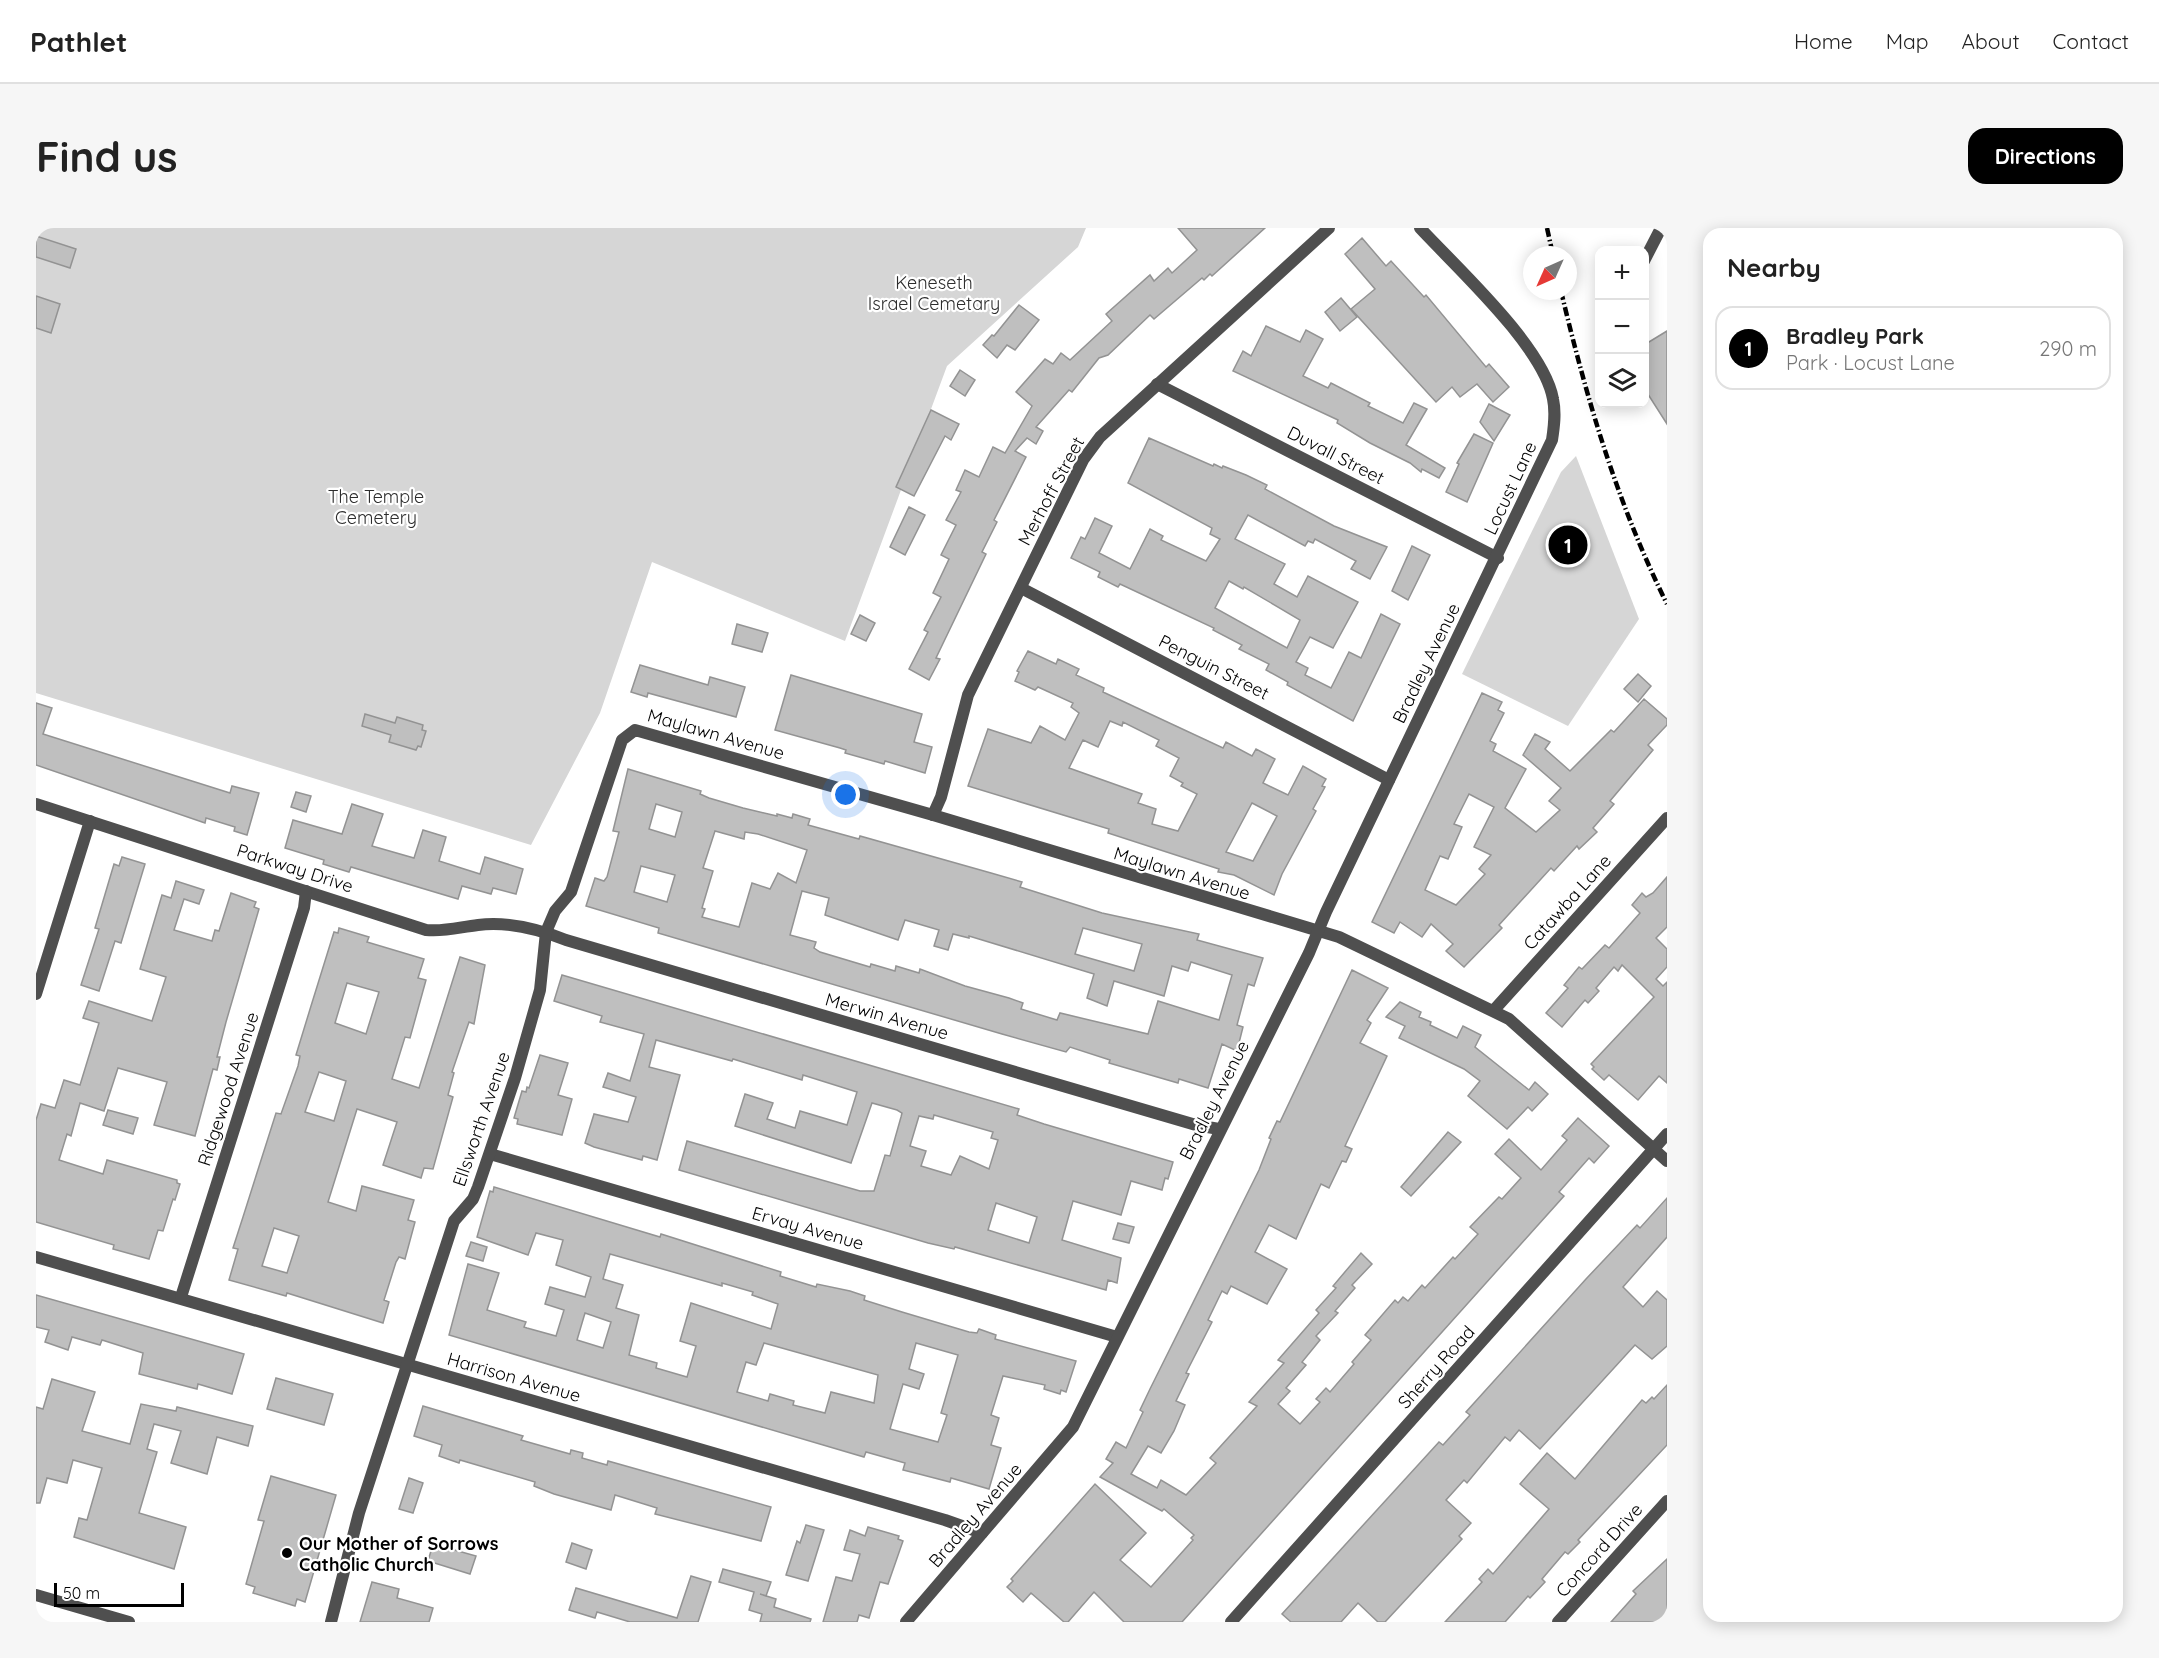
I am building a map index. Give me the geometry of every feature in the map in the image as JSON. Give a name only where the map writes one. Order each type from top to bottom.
[{"type":"street","name":"Merhoff Street","points":[[933,815],[941,797],[968,695],[1083,460],[1100,437],[1329,228]]},
{"type":"street","name":"Locust Lane","points":[[1420,228],[1526,344],[1541,365],[1553,398],[1552,440],[1498,558]]},
{"type":"street","points":[[1649,251],[1661,228]]},
{"type":"street","name":"Duvall Street","points":[[1157,384],[1498,558]]},
{"type":"street","name":"Bradley Avenue","points":[[906,1622],[1073,1427],[1318,931],[1498,558]]},
{"type":"street","name":"Penguin Street","points":[[1022,588],[1389,780]]},
{"type":"street","name":"Maylawn Avenue","points":[[630,731],[635,730],[933,815],[1339,937],[1509,1019],[1667,1161]]},
{"type":"street","name":"Ellsworth Avenue","points":[[331,1622],[360,1513],[454,1221],[473,1199],[490,1154],[540,990],[546,932],[555,911],[571,892],[622,740],[630,731]]},
{"type":"street","name":"Parkway Drive","points":[[36,804],[426,930],[448,931],[494,924],[534,928],[546,932]]},
{"type":"street","name":"Catawba Lane","points":[[1494,1010],[1667,818]]},
{"type":"street","points":[[36,994],[90,821]]},
{"type":"street","name":"Ridgewood Avenue","points":[[181,1297],[304,908],[306,891]]},
{"type":"street","name":"Merwin Avenue","points":[[546,932],[566,940],[1185,1122],[1219,1129]]},
{"type":"street","name":"Sherry Road","points":[[1231,1622],[1667,1134]]},
{"type":"street","name":"Ervay Avenue","points":[[490,1154],[1117,1337]]},
{"type":"street","name":"Harrison Avenue","points":[[36,1257],[181,1297],[945,1520],[982,1533]]},
{"type":"street","name":"Concord Drive","points":[[1558,1622],[1667,1501]]},
{"type":"street","points":[[36,1595],[129,1622]]},
{"type":"green space","name":"The Temple Cemetery","points":[[36,228],[1086,228],[1078,247],[947,366],[845,641],[652,562],[600,713],[531,845],[36,693]]},
{"type":"green space","points":[[1576,456],[1639,619],[1568,726],[1462,674],[1561,472]]},
{"type":"building","points":[[1178,228],[1265,228],[1212,276],[1210,274],[1204,280],[1202,278],[1154,319],[1150,315],[1108,355],[1099,358],[1072,392],[1069,390],[1036,427],[1043,431],[1036,444],[1027,438],[1015,451],[1026,457],[994,520],[997,522],[982,552],[986,554],[936,658],[940,659],[929,680],[909,669],[928,632],[924,630],[941,597],[933,593],[949,559],[941,555],[956,525],[946,520],[961,492],[956,490],[965,470],[979,477],[993,447],[1005,453],[1032,406],[1016,392],[1045,359],[1053,364],[1061,353],[1070,360],[1112,321],[1106,314],[1150,275],[1154,281],[1168,268],[1172,273],[1197,250]]},
{"type":"building","points":[[36,236],[76,249],[70,268],[36,257]]},
{"type":"building","points":[[1362,238],[1386,266],[1391,261],[1424,297],[1426,295],[1486,367],[1489,364],[1509,387],[1493,402],[1477,384],[1460,397],[1452,387],[1436,402],[1351,309],[1375,289],[1345,254]]},
{"type":"building","points":[[36,296],[60,304],[51,333],[36,328]]},
{"type":"building","points":[[1341,298],[1357,317],[1340,331],[1325,312]]},
{"type":"building","points":[[1019,305],[1039,320],[1015,350],[1007,345],[997,358],[983,345],[992,335],[994,336]]},
{"type":"building","points":[[1266,326],[1300,342],[1306,330],[1323,339],[1303,376],[1328,388],[1331,383],[1370,403],[1368,406],[1403,423],[1414,403],[1427,409],[1406,445],[1445,468],[1439,478],[1422,469],[1421,472],[1410,463],[1370,443],[1337,423],[1338,420],[1233,371],[1243,351],[1251,356]]},
{"type":"building","points":[[1667,331],[1667,424],[1649,396],[1649,342]]},
{"type":"building","points":[[960,370],[975,380],[965,396],[950,386]]},
{"type":"building","points":[[1489,404],[1510,415],[1494,441],[1480,422]]},
{"type":"building","points":[[931,410],[959,424],[951,440],[945,436],[914,496],[896,487]]},
{"type":"building","points":[[1474,434],[1493,443],[1467,502],[1446,492],[1459,464],[1457,463]]},
{"type":"building","points":[[1149,438],[1213,466],[1214,464],[1222,468],[1223,466],[1246,475],[1267,485],[1265,489],[1334,526],[1387,547],[1370,579],[1351,569],[1356,561],[1315,539],[1313,543],[1308,541],[1305,546],[1248,515],[1235,539],[1285,564],[1274,584],[1297,597],[1308,576],[1358,602],[1333,648],[1310,637],[1296,662],[1308,668],[1305,675],[1331,688],[1349,652],[1361,658],[1381,614],[1400,624],[1353,721],[1287,685],[1288,682],[1266,670],[1269,664],[1239,649],[1242,645],[1213,630],[1214,628],[1120,584],[1118,587],[1098,577],[1100,572],[1071,558],[1081,537],[1085,539],[1095,518],[1112,526],[1099,553],[1130,569],[1150,529],[1163,536],[1161,540],[1206,561],[1220,539],[1210,534],[1212,528],[1128,483]],"holes":[[[1229,581],[1243,589],[1244,587],[1300,620],[1287,648],[1215,608]]]},
{"type":"building","points":[[909,507],[925,515],[905,555],[890,547]]},
{"type":"building","points":[[1412,546],[1430,555],[1408,600],[1392,591]]},
{"type":"building","points":[[860,615],[875,623],[866,641],[851,634]]},
{"type":"building","points":[[737,624],[768,633],[762,652],[732,644]]},
{"type":"building","points":[[1028,651],[1056,664],[1058,659],[1079,669],[1076,675],[1104,688],[1103,692],[1223,748],[1226,742],[1252,756],[1256,749],[1275,759],[1263,783],[1288,795],[1303,766],[1326,779],[1322,786],[1325,787],[1313,809],[1316,811],[1282,874],[1274,895],[1234,875],[1218,872],[1219,869],[1108,833],[1109,829],[968,786],[988,729],[1031,743],[1040,726],[1065,740],[1079,713],[1071,707],[1073,703],[1038,687],[1035,690],[1015,681],[1019,672],[1017,671]],"holes":[[[1110,721],[1122,726],[1123,722],[1159,740],[1156,746],[1179,758],[1170,776],[1183,783],[1181,786],[1197,794],[1178,831],[1152,824],[1156,809],[1138,803],[1142,794],[1069,768],[1083,740],[1098,747]],[[1252,803],[1277,816],[1253,861],[1226,852]]]},
{"type":"building","points":[[640,665],[708,685],[710,677],[745,687],[736,717],[648,693],[647,697],[631,692]]},
{"type":"building","points":[[1638,674],[1651,686],[1638,702],[1624,689]]},
{"type":"building","points":[[791,675],[922,714],[914,742],[932,747],[925,773],[885,761],[884,764],[845,753],[846,750],[840,748],[775,730]]},
{"type":"building","points":[[1482,693],[1502,702],[1498,710],[1504,713],[1490,741],[1496,744],[1493,751],[1526,769],[1505,808],[1536,832],[1560,810],[1549,801],[1561,788],[1523,755],[1535,734],[1550,742],[1545,749],[1570,771],[1611,730],[1614,732],[1644,699],[1667,719],[1667,725],[1648,745],[1653,750],[1610,801],[1614,804],[1593,828],[1597,832],[1579,849],[1577,846],[1554,871],[1551,868],[1499,925],[1502,928],[1464,967],[1446,951],[1453,944],[1431,924],[1422,937],[1400,922],[1394,933],[1372,922]],"holes":[[[1469,794],[1494,807],[1474,847],[1491,855],[1479,869],[1485,874],[1456,905],[1425,890],[1440,856],[1448,859],[1462,827],[1454,824]]]},
{"type":"building","points":[[36,703],[52,708],[43,734],[230,793],[232,786],[259,793],[247,835],[234,831],[235,827],[206,818],[205,823],[36,765]]},
{"type":"building","points":[[365,714],[395,723],[397,717],[423,725],[422,730],[426,731],[421,747],[418,746],[416,750],[389,742],[391,735],[362,726]]},
{"type":"building","points":[[628,769],[701,791],[700,794],[709,798],[743,808],[792,818],[793,814],[810,819],[808,825],[859,839],[860,836],[1022,882],[1020,887],[1102,913],[1199,934],[1197,940],[1263,958],[1254,986],[1248,984],[1237,1025],[1243,1027],[1237,1051],[1222,1044],[1208,1088],[1179,1079],[1178,1083],[1109,1063],[1110,1060],[1070,1047],[1066,1052],[658,933],[659,928],[586,906],[595,878],[604,881],[607,877],[619,832],[613,831]],"holes":[[[656,804],[682,812],[675,837],[649,829]],[[715,831],[744,839],[745,832],[758,834],[807,850],[796,883],[778,873],[770,889],[752,883],[739,927],[702,917],[705,909],[702,908],[713,871],[703,868]],[[641,866],[675,875],[667,902],[634,892]],[[802,891],[829,898],[825,915],[898,940],[905,920],[939,930],[934,946],[948,950],[953,934],[969,938],[969,936],[1094,974],[1087,998],[1107,1006],[1114,981],[1164,996],[1172,966],[1188,971],[1191,962],[1232,975],[1219,1020],[1158,1001],[1148,1034],[1060,1013],[1057,1020],[1021,1009],[1023,1003],[965,986],[920,969],[919,973],[896,966],[895,971],[871,964],[870,967],[820,952],[814,948],[816,942],[790,935]],[[1083,928],[1142,944],[1134,971],[1075,954]]]},
{"type":"building","points":[[296,792],[311,796],[306,812],[291,807]]},
{"type":"building","points":[[352,804],[383,814],[372,846],[414,858],[423,830],[446,837],[439,861],[480,874],[485,857],[523,869],[516,894],[493,888],[491,894],[462,886],[458,899],[351,867],[349,872],[323,864],[324,860],[285,848],[293,820],[342,834]]},
{"type":"building","points":[[122,857],[145,864],[121,943],[115,941],[99,991],[81,985],[99,929],[95,928],[114,864],[119,866]]},
{"type":"building","points":[[1667,877],[1667,927],[1656,938],[1667,949],[1667,967],[1656,979],[1663,986],[1667,982],[1667,1083],[1659,1076],[1638,1100],[1609,1075],[1604,1080],[1592,1069],[1594,1067],[1591,1064],[1654,997],[1622,965],[1618,971],[1614,967],[1596,988],[1599,991],[1588,1003],[1585,1000],[1562,1027],[1546,1013],[1568,988],[1564,985],[1579,967],[1582,969],[1605,945],[1609,948],[1640,913],[1632,905],[1642,893],[1646,897],[1653,893]]},
{"type":"building","points":[[176,881],[204,890],[199,904],[184,899],[174,930],[212,941],[215,930],[219,931],[231,893],[256,902],[254,907],[259,909],[226,1022],[217,1057],[220,1057],[217,1070],[213,1069],[195,1136],[154,1125],[167,1082],[118,1068],[104,1111],[80,1103],[71,1136],[67,1134],[59,1160],[103,1174],[107,1160],[177,1180],[180,1184],[175,1200],[173,1199],[163,1231],[158,1230],[149,1259],[113,1249],[114,1245],[36,1222],[36,1120],[41,1104],[55,1108],[64,1080],[80,1085],[99,1023],[83,1018],[89,1001],[152,1021],[166,977],[140,969],[162,895],[171,898]]},
{"type":"building","points":[[339,928],[369,937],[367,942],[424,959],[418,978],[426,980],[410,1038],[405,1037],[392,1079],[419,1088],[460,957],[485,965],[474,1024],[469,1022],[452,1072],[454,1073],[448,1095],[453,1097],[433,1169],[424,1168],[421,1178],[383,1165],[397,1122],[357,1109],[328,1202],[356,1211],[362,1186],[414,1200],[408,1220],[415,1222],[405,1259],[399,1257],[396,1262],[384,1300],[389,1302],[383,1323],[287,1293],[286,1296],[229,1280],[238,1249],[233,1248],[276,1113],[281,1114],[298,1066],[300,1056],[296,1055],[334,932],[338,933]],"holes":[[[347,983],[379,992],[366,1034],[335,1023]],[[319,1072],[346,1081],[334,1121],[305,1112]],[[274,1228],[299,1236],[287,1273],[262,1266]]]},
{"type":"building","points":[[1352,970],[1388,988],[1367,1020],[1371,1023],[1360,1043],[1387,1056],[1345,1146],[1352,1149],[1346,1162],[1342,1161],[1329,1188],[1321,1184],[1296,1239],[1269,1225],[1255,1252],[1287,1269],[1267,1304],[1231,1286],[1227,1294],[1222,1291],[1208,1320],[1212,1322],[1186,1373],[1189,1374],[1176,1401],[1185,1405],[1174,1431],[1161,1453],[1148,1446],[1131,1474],[1157,1488],[1161,1480],[1186,1495],[1216,1463],[1210,1458],[1257,1406],[1249,1402],[1284,1363],[1278,1360],[1319,1313],[1316,1310],[1336,1288],[1333,1286],[1361,1253],[1372,1264],[1352,1285],[1355,1288],[1335,1311],[1338,1313],[1316,1336],[1320,1340],[1302,1362],[1306,1365],[1286,1388],[1290,1391],[1278,1404],[1300,1424],[1320,1402],[1316,1399],[1326,1388],[1330,1392],[1354,1364],[1352,1362],[1371,1340],[1365,1335],[1395,1300],[1398,1303],[1403,1297],[1408,1301],[1422,1285],[1425,1288],[1453,1257],[1455,1259],[1478,1234],[1470,1227],[1499,1197],[1502,1199],[1521,1178],[1495,1154],[1509,1139],[1541,1170],[1567,1140],[1562,1136],[1578,1118],[1609,1146],[1594,1163],[1589,1158],[1559,1192],[1564,1196],[1182,1622],[1124,1622],[1094,1592],[1068,1622],[1064,1622],[1031,1593],[1023,1602],[1007,1587],[1013,1581],[1011,1579],[1095,1484],[1146,1533],[1120,1560],[1151,1587],[1193,1540],[1191,1538],[1194,1535],[1164,1509],[1162,1511],[1100,1477],[1113,1463],[1106,1459],[1116,1442],[1126,1448],[1143,1412],[1140,1410],[1259,1170],[1271,1139],[1269,1138],[1277,1121],[1280,1122]]},
{"type":"building","points":[[562,975],[1019,1109],[1017,1115],[1173,1162],[1162,1190],[1131,1181],[1121,1215],[1073,1201],[1062,1240],[1121,1258],[1117,1283],[1108,1280],[1106,1290],[955,1247],[954,1249],[928,1243],[679,1170],[687,1141],[860,1191],[874,1191],[885,1155],[890,1156],[902,1113],[897,1110],[872,1103],[851,1163],[735,1126],[745,1094],[773,1103],[767,1119],[795,1128],[800,1111],[847,1125],[857,1092],[803,1075],[802,1080],[733,1059],[732,1061],[656,1040],[649,1067],[680,1075],[657,1160],[643,1156],[642,1160],[585,1143],[594,1114],[628,1122],[636,1097],[603,1087],[608,1073],[630,1081],[644,1034],[600,1022],[602,1016],[554,1001]],"holes":[[[934,1115],[993,1132],[991,1138],[998,1140],[989,1169],[960,1156],[951,1175],[921,1166],[926,1151],[910,1146],[919,1116],[933,1119]],[[996,1203],[1037,1217],[1029,1243],[988,1230]]]},
{"type":"building","points":[[1400,1002],[1421,1012],[1419,1017],[1431,1022],[1430,1025],[1457,1038],[1463,1026],[1481,1035],[1475,1047],[1529,1090],[1535,1082],[1548,1094],[1532,1111],[1528,1107],[1507,1129],[1468,1096],[1480,1081],[1464,1069],[1399,1038],[1405,1026],[1386,1017]]},
{"type":"building","points":[[540,1055],[568,1063],[558,1095],[572,1099],[562,1135],[517,1124],[518,1119],[514,1118],[522,1091],[526,1092],[527,1087],[529,1088]]},
{"type":"building","points":[[108,1110],[138,1118],[133,1134],[103,1125]]},
{"type":"building","points":[[1448,1132],[1461,1142],[1411,1196],[1401,1187]]},
{"type":"building","points":[[494,1187],[660,1237],[661,1234],[781,1272],[780,1276],[816,1287],[817,1284],[850,1291],[865,1296],[864,1300],[902,1312],[969,1332],[977,1333],[979,1329],[996,1335],[995,1339],[1076,1361],[1066,1392],[1061,1390],[1060,1394],[1044,1389],[1045,1385],[1003,1376],[991,1415],[999,1418],[991,1445],[1001,1448],[989,1489],[951,1478],[950,1482],[903,1470],[905,1463],[866,1452],[864,1457],[449,1335],[468,1264],[499,1273],[487,1310],[526,1322],[524,1327],[527,1328],[556,1336],[564,1310],[545,1304],[550,1287],[585,1297],[591,1277],[556,1265],[563,1240],[536,1233],[528,1255],[477,1237],[490,1191],[493,1192]],"holes":[[[610,1254],[722,1286],[722,1283],[753,1292],[752,1295],[778,1304],[771,1329],[691,1303],[680,1341],[696,1346],[687,1377],[656,1368],[657,1363],[629,1355],[639,1315],[616,1308],[623,1285],[603,1279]],[[585,1313],[611,1322],[603,1348],[577,1340]],[[764,1343],[878,1375],[874,1403],[831,1392],[825,1413],[793,1405],[794,1401],[770,1394],[768,1401],[737,1392],[746,1362],[756,1365]],[[916,1343],[958,1355],[941,1413],[947,1415],[938,1442],[890,1429],[903,1384],[919,1389],[924,1374],[909,1369]]]},
{"type":"building","points":[[1667,1198],[1667,1237],[1623,1287],[1643,1307],[1657,1291],[1667,1300],[1667,1346],[1652,1359],[1635,1345],[1540,1449],[1519,1430],[1510,1441],[1505,1437],[1467,1483],[1464,1480],[1446,1500],[1471,1523],[1459,1536],[1462,1539],[1385,1622],[1378,1622],[1358,1603],[1341,1622],[1291,1622],[1282,1614],[1439,1442],[1443,1445],[1470,1415],[1466,1412],[1586,1279],[1637,1225],[1640,1228]]},
{"type":"building","points":[[1118,1223],[1134,1227],[1129,1243],[1113,1239]]},
{"type":"building","points":[[471,1242],[487,1247],[483,1261],[466,1256]]},
{"type":"building","points":[[36,1295],[244,1354],[232,1394],[198,1384],[197,1389],[139,1374],[143,1353],[102,1340],[100,1345],[72,1337],[68,1350],[45,1342],[49,1330],[36,1327]]},
{"type":"building","points":[[276,1378],[333,1394],[324,1425],[267,1409]]},
{"type":"building","points":[[52,1379],[95,1392],[82,1431],[130,1444],[141,1404],[176,1411],[177,1407],[253,1426],[248,1446],[217,1437],[207,1474],[171,1463],[181,1431],[154,1424],[147,1449],[157,1452],[139,1513],[186,1527],[174,1569],[74,1537],[79,1518],[87,1520],[102,1468],[73,1460],[67,1483],[47,1478],[40,1503],[36,1503],[36,1407],[43,1409]]},
{"type":"building","points":[[1667,1385],[1667,1445],[1578,1540],[1580,1542],[1568,1554],[1565,1552],[1542,1579],[1545,1582],[1530,1598],[1528,1596],[1505,1622],[1445,1622],[1482,1582],[1479,1579],[1488,1569],[1493,1574],[1549,1509],[1520,1484],[1547,1453],[1575,1479],[1642,1400],[1646,1403],[1652,1397],[1654,1399]]},
{"type":"building","points":[[423,1406],[523,1436],[521,1440],[570,1454],[571,1450],[583,1453],[582,1458],[607,1465],[608,1461],[771,1507],[761,1541],[655,1514],[657,1508],[615,1495],[611,1510],[554,1494],[534,1486],[535,1482],[439,1456],[442,1445],[414,1436]]},
{"type":"building","name":"Our Mother of Sorrows Catholic Church","points":[[271,1476],[336,1495],[305,1602],[297,1599],[295,1606],[253,1593],[255,1587],[246,1584],[264,1521],[258,1520]]},
{"type":"building","points":[[409,1478],[423,1483],[413,1513],[399,1509]]},
{"type":"building","points":[[806,1525],[824,1530],[808,1581],[786,1575],[797,1541],[800,1543]]},
{"type":"building","points":[[868,1527],[899,1536],[898,1539],[903,1541],[888,1584],[880,1582],[869,1618],[859,1615],[857,1622],[823,1622],[836,1577],[852,1581],[860,1554],[844,1550],[850,1530],[865,1536]]},
{"type":"building","points":[[572,1543],[592,1550],[586,1569],[566,1562]]},
{"type":"building","points":[[433,1544],[476,1556],[470,1574],[428,1561]]},
{"type":"building","points":[[1667,1559],[1667,1622],[1611,1622],[1636,1594],[1633,1591]]},
{"type":"building","points":[[723,1569],[771,1582],[766,1596],[776,1599],[774,1607],[811,1619],[810,1622],[760,1622],[762,1614],[749,1610],[754,1592],[719,1582]]},
{"type":"building","points":[[691,1576],[711,1582],[698,1622],[630,1622],[597,1612],[595,1618],[569,1610],[576,1588],[677,1618]]},
{"type":"building","points":[[372,1582],[399,1589],[397,1598],[433,1608],[429,1622],[360,1622]]},
{"type":"railway","points":[[1547,228],[1551,246]]},
{"type":"railway","points":[[1563,300],[1593,411],[1618,489],[1667,604]]},
{"type":"place","name":"Bradley Park","points":[[1568,545]]},
{"type":"place","name":"Our Mother of Sorrows Catholic Church","points":[[287,1553]]},
{"type":"park label","name":"Keneseth Israel Cemetary","points":[[934,292]]}]
